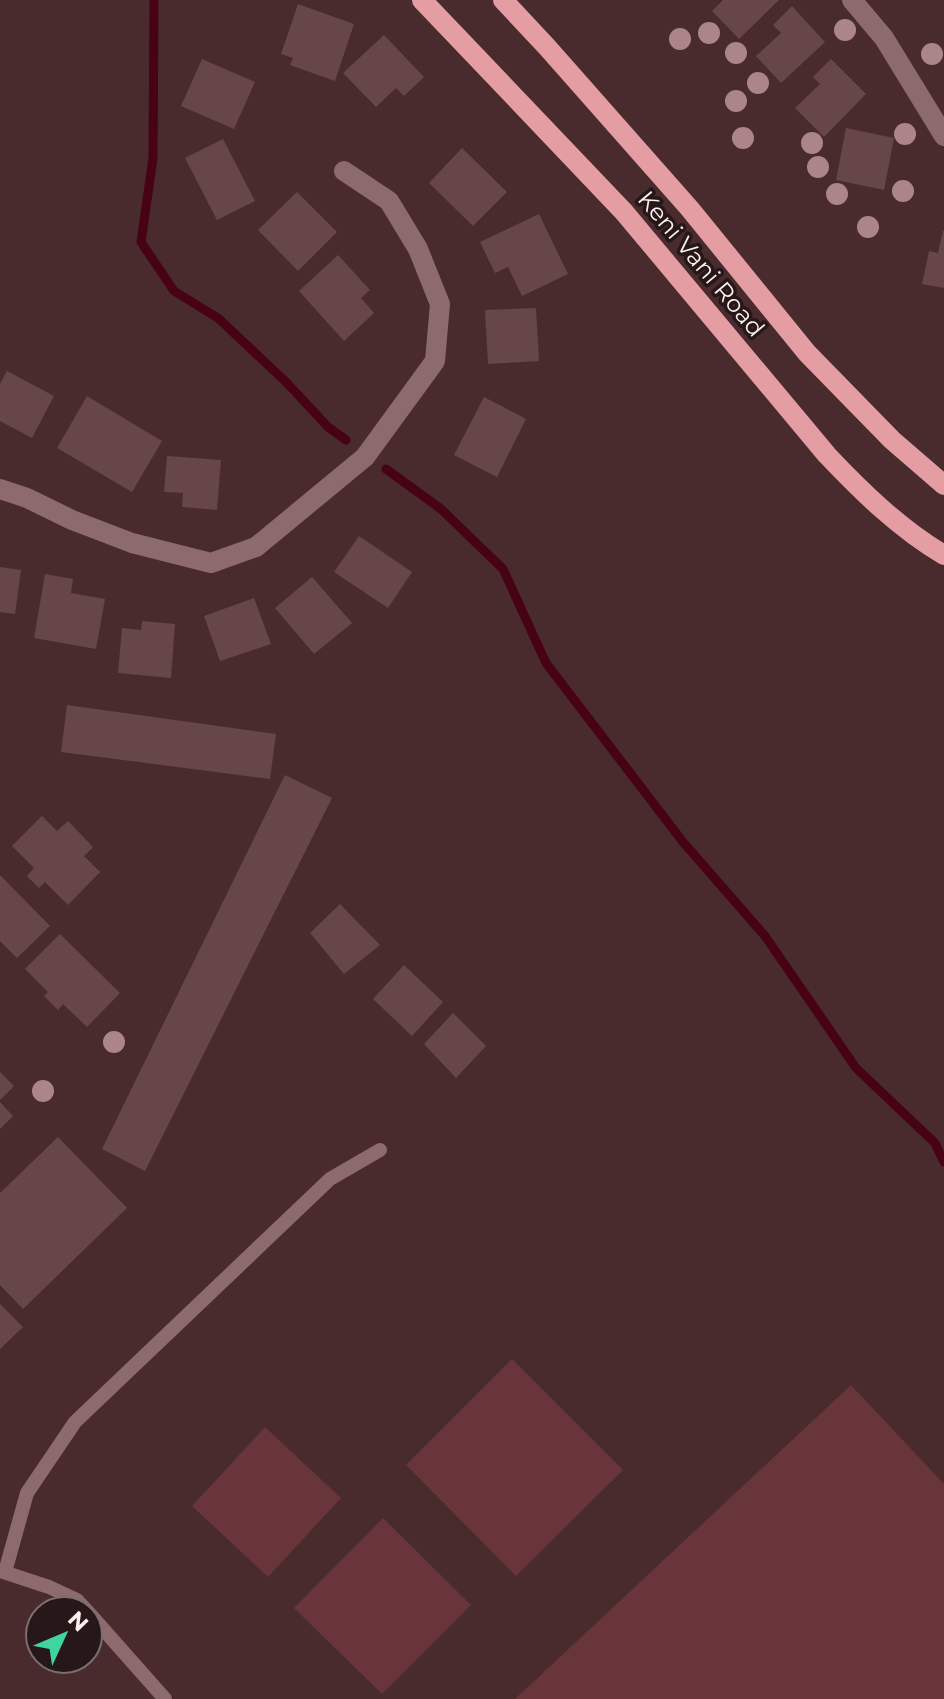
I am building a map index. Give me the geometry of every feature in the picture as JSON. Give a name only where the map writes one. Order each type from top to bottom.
[{"type":"main road","name":"Keni Vani Road","points":[[422,0],[624,212],[844,473],[922,542],[944,555]]},
{"type":"main road","name":"Keni Vani Road","points":[[503,0],[690,209],[807,353],[892,440],[944,485]]},
{"type":"street","points":[[852,0],[884,38],[944,136]]},
{"type":"street","points":[[0,489],[132,543],[211,563],[256,547],[365,457],[435,361],[440,304],[418,249],[389,201],[344,171]]},
{"type":"lane","points":[[66,1595],[2,1572],[27,1493],[75,1422],[330,1179],[380,1150]]},
{"type":"lane","points":[[104,1630],[165,1699]]},
{"type":"shaded area","points":[[512,1359],[623,1470],[516,1576],[406,1465]]},
{"type":"shaded area","points":[[851,1385],[944,1484],[944,1699],[515,1699]]},
{"type":"shaded area","points":[[265,1427],[341,1498],[268,1577],[192,1506]]},
{"type":"shaded area","points":[[383,1518],[471,1605],[382,1694],[294,1608]]},
{"type":"building","points":[[723,0],[779,0],[739,39],[712,11]]},
{"type":"building","points":[[298,4],[354,24],[335,81],[290,65],[293,58],[281,54]]},
{"type":"building","points":[[792,6],[825,42],[781,83],[756,56],[781,33],[773,25]]},
{"type":"building","points":[[384,35],[424,77],[404,96],[396,88],[376,107],[343,73]]},
{"type":"building","points":[[202,59],[255,82],[234,129],[181,106]]},
{"type":"building","points":[[831,59],[866,94],[824,137],[795,108],[820,84],[813,77]]},
{"type":"building","points":[[846,128],[894,138],[884,190],[836,180]]},
{"type":"building","points":[[223,139],[255,201],[217,220],[185,158]]},
{"type":"building","points":[[462,148],[507,192],[473,226],[429,183]]},
{"type":"building","points":[[297,192],[337,232],[298,271],[258,230]]},
{"type":"building","points":[[539,214],[568,274],[522,296],[508,267],[495,273],[480,242]]},
{"type":"building","points":[[943,231],[944,288],[922,284],[929,251],[938,253]]},
{"type":"building","points":[[338,255],[370,290],[361,298],[374,313],[344,341],[299,291]]},
{"type":"building","points":[[536,308],[539,361],[488,364],[485,310]]},
{"type":"building","points":[[7,371],[54,396],[32,438],[0,421],[0,384]]},
{"type":"building","points":[[87,396],[162,441],[132,492],[57,448]]},
{"type":"building","points":[[484,397],[526,419],[497,477],[454,455]]},
{"type":"building","points":[[167,456],[221,460],[217,510],[182,507],[183,493],[164,492]]},
{"type":"building","points":[[359,536],[412,572],[388,608],[334,572]]},
{"type":"building","points":[[0,567],[21,570],[15,614],[0,612]]},
{"type":"building","points":[[45,574],[73,579],[71,593],[105,599],[96,649],[34,638]]},
{"type":"building","points":[[312,577],[352,623],[314,654],[275,608]]},
{"type":"building","points":[[254,598],[271,644],[220,661],[204,616]]},
{"type":"building","points":[[142,621],[175,624],[171,678],[118,673],[122,628],[141,630]]},
{"type":"building","points":[[67,705],[276,734],[270,779],[61,752]]},
{"type":"building","points":[[285,775],[332,798],[145,1171],[102,1149]]},
{"type":"building","points":[[42,816],[57,831],[68,821],[93,847],[84,856],[100,872],[68,905],[45,882],[39,888],[27,876],[34,868],[12,846]]},
{"type":"building","points":[[0,875],[50,926],[17,958],[0,941]]},
{"type":"building","points":[[340,904],[380,945],[344,974],[310,933]]},
{"type":"building","points":[[60,934],[120,993],[87,1027],[63,1004],[58,1010],[44,996],[48,992],[25,969]]},
{"type":"building","points":[[404,965],[443,1002],[412,1036],[373,999]]},
{"type":"building","points":[[453,1013],[486,1046],[456,1078],[424,1044]]},
{"type":"building","points":[[0,1072],[14,1086],[0,1100]]},
{"type":"building","points":[[0,1102],[13,1116],[0,1129]]},
{"type":"building","points":[[58,1137],[127,1208],[23,1309],[0,1285],[0,1193]]},
{"type":"building","points":[[0,1304],[23,1327],[0,1349]]},
{"type":"waterway","points":[[154,0],[153,158],[141,242],[174,291],[218,318],[328,427],[346,440]]},
{"type":"waterway","points":[[386,469],[441,509],[503,569],[546,663],[683,842],[765,936],[856,1068],[935,1143],[944,1162]]}]
